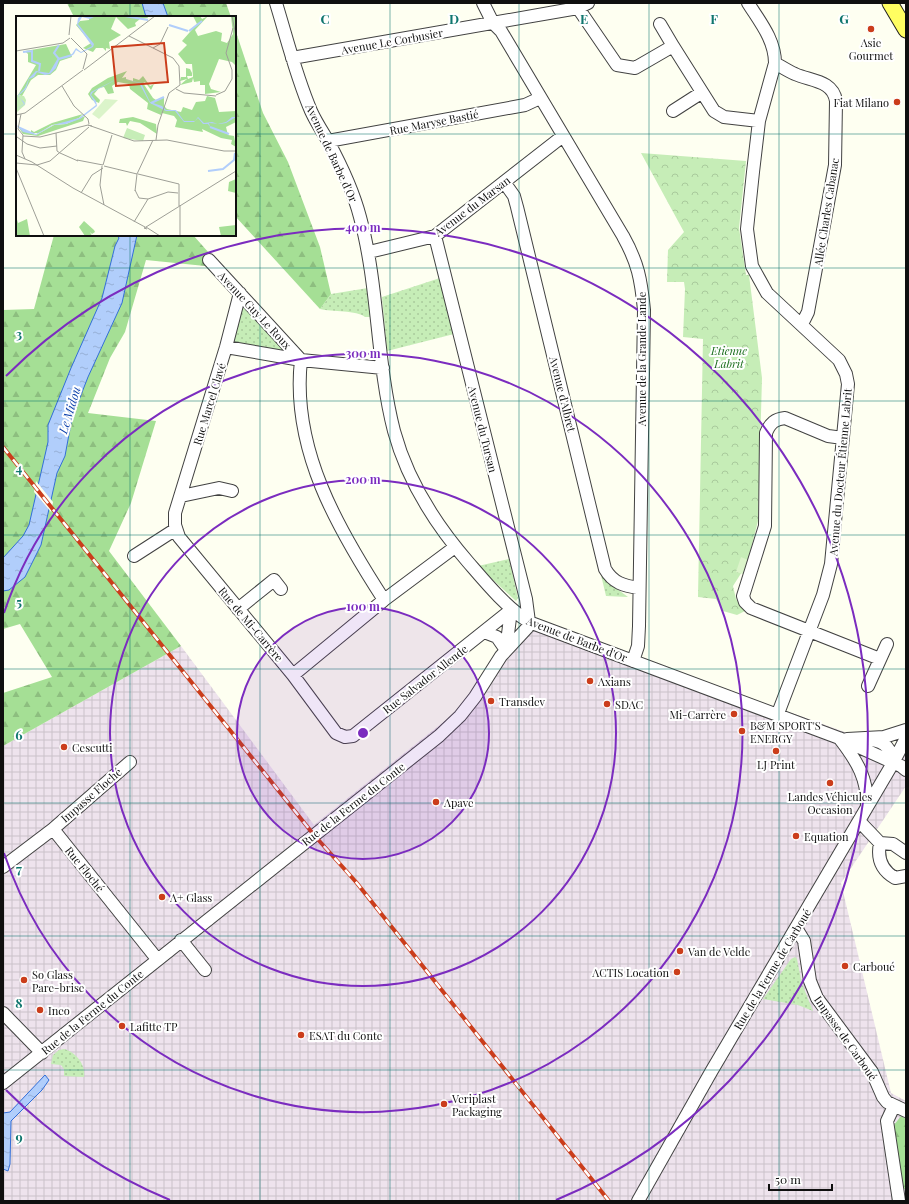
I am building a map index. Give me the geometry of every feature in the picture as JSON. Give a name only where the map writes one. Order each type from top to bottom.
[{"type":"main road","points":[[890,3],[906,30]]},
{"type":"street","name":"Avenue de Barbe d'Or","points":[[276,3],[292,58],[311,111],[328,141],[355,198],[369,252],[383,368],[394,432],[403,457],[420,493],[455,548],[511,610],[529,622],[839,738],[894,763]]},
{"type":"street","name":"Avenue de la Grande Lande","points":[[483,3],[493,23],[500,31],[623,236],[635,258],[640,276],[644,310],[638,646],[633,660]]},
{"type":"street","name":"Avenue du Docteur Étienne Labrit","points":[[748,3],[774,47],[775,64],[760,121],[747,229],[752,266],[766,293],[802,324],[839,360],[846,374],[848,389],[832,564],[823,595],[777,716]]},
{"type":"street","name":"Avenue Le Corbusier","points":[[292,58],[583,6]]},
{"type":"street","points":[[583,6],[617,66],[635,68],[673,46]]},
{"type":"street","points":[[660,24],[714,111],[724,117],[760,121]]},
{"type":"street","name":"Allée Charles Cabanac","points":[[775,64],[795,74],[826,85],[834,94],[836,101],[835,165],[808,312],[802,324]]},
{"type":"street","points":[[673,111],[702,93]]},
{"type":"street","name":"Rue Maryse Bastié","points":[[328,141],[525,105],[540,98]]},
{"type":"street","name":"Avenue du Marsan","points":[[369,252],[435,236],[563,136]]},
{"type":"street","name":"Avenue d'Albret","points":[[504,182],[514,196],[517,207],[605,569],[614,581],[621,585],[639,588]]},
{"type":"street","name":"Avenue du Tursan","points":[[435,236],[526,598],[529,622]]},
{"type":"street","name":"Avenue Guy Le Roux","points":[[210,260],[301,360]]},
{"type":"street","name":"Rue Marcel Clavé","points":[[175,513],[226,347],[240,293]]},
{"type":"street","name":"Avenue Guy Le Roux","points":[[226,347],[301,360],[383,368]]},
{"type":"street","points":[[301,360],[298,383],[301,408],[309,447],[320,485],[351,549],[384,600]]},
{"type":"street","points":[[843,438],[828,436],[785,418],[778,418],[774,421],[766,433],[765,526],[743,596],[745,602],[751,608],[880,659]]},
{"type":"street","points":[[181,496],[219,488],[232,491]]},
{"type":"street","name":"Rue de Mi-Carrère","points":[[175,513],[176,529],[179,537],[293,675],[336,733]]},
{"type":"street","points":[[134,556],[176,529]]},
{"type":"street","points":[[293,675],[384,600],[455,548]]},
{"type":"street","points":[[238,610],[274,580],[281,590]]},
{"type":"street","name":"Rue de la Ferme du Conte","points":[[506,650],[511,610]]},
{"type":"street","name":"Rue Salvador Allende","points":[[336,733],[345,737],[353,736],[511,610]]},
{"type":"street","name":"Rue de la Ferme du Conte","points":[[3,1083],[439,736],[460,716],[475,697],[506,650],[527,628],[529,622]]},
{"type":"street","name":"Rue de la Ferme du Conte","points":[[515,640],[547,629]]},
{"type":"street","points":[[484,632],[497,638],[506,650]]},
{"type":"street","points":[[868,686],[887,644]]},
{"type":"street","name":"Avenue de Barbe d'Or","points":[[839,738],[868,739],[884,737],[906,730]]},
{"type":"street","points":[[839,738],[861,770],[867,789],[867,807]]},
{"type":"street","name":"Rue de la Ferme de Carboué","points":[[644,1198],[796,928],[894,763],[906,738]]},
{"type":"street","name":"Avenue de Barbe d'Or","points":[[868,739],[886,745],[891,751],[894,763]]},
{"type":"street","name":"Impasse Floché","points":[[53,829],[130,762]]},
{"type":"street","points":[[894,763],[906,770]]},
{"type":"street","points":[[859,821],[880,843],[892,844],[906,853]]},
{"type":"street","points":[[3,867],[53,829]]},
{"type":"street","name":"Rue Floché","points":[[53,829],[157,959]]},
{"type":"street","points":[[880,843],[878,853],[882,866],[895,878],[906,876]]},
{"type":"street","name":"Impasse de Carboué","points":[[796,928],[804,941],[810,981],[817,998],[872,1072],[883,1097],[888,1121],[899,1201]]},
{"type":"street","points":[[181,940],[205,970]]},
{"type":"street","points":[[788,942],[798,948],[806,956]]},
{"type":"street","points":[[3,1013],[42,1053]]},
{"type":"street","name":"Impasse de Carboué","points":[[883,1097],[894,1106],[888,1121]]},
{"type":"street","points":[[894,1106],[906,1112]]},
{"type":"shaded area","points":[[539,622],[906,754],[906,786],[841,883],[891,1093],[906,1101],[906,1201],[3,1201],[3,746],[181,646],[314,825],[475,697]]},
{"type":"green space","points":[[67,3],[226,3],[231,16],[74,16]]},
{"type":"green space","points":[[236,32],[263,113],[288,162],[320,247],[331,294],[320,309],[236,217]]},
{"type":"green space","name":"Etienne Labrit","points":[[641,153],[746,161],[739,228],[746,275],[749,275],[762,378],[758,521],[747,564],[733,586],[736,599],[745,611],[737,615],[723,611],[716,599],[698,597],[703,339],[683,337],[684,282],[667,282],[668,250],[684,232]]},
{"type":"green space","points":[[54,236],[194,236],[209,253],[205,266],[146,260],[125,332],[110,358],[88,413],[156,421],[131,503],[109,551],[181,646],[3,746],[3,693],[52,677],[20,624],[3,629],[3,310],[34,309]]},
{"type":"green space","points":[[440,278],[454,334],[387,351],[382,297]]},
{"type":"green space","points":[[368,288],[372,317],[365,317],[350,312],[320,309],[331,294]]},
{"type":"green space","points":[[242,302],[289,353],[232,342]]},
{"type":"green space","points":[[741,557],[748,560],[743,574],[736,572]]},
{"type":"green space","points":[[509,559],[518,598],[516,601],[478,566]]},
{"type":"green space","points":[[601,575],[605,580],[628,597],[606,596]]},
{"type":"green space","points":[[795,957],[797,959],[802,984],[813,1011],[798,1005],[763,999],[791,959]]},
{"type":"green space","points":[[64,1049],[76,1056],[82,1064],[84,1077],[64,1076],[64,1069],[61,1065],[51,1064],[53,1055],[59,1050]]},
{"type":"green space","points":[[901,1116],[906,1119],[906,1189],[902,1189],[894,1125]]},
{"type":"water","points":[[142,3],[163,3],[168,16],[146,16]]},
{"type":"water","name":"Le Midou","points":[[118,236],[137,236],[122,303],[88,377],[72,418],[65,456],[57,473],[41,545],[25,577],[9,590],[3,591],[3,558],[23,536],[29,525],[48,442],[48,425],[102,298],[115,246],[119,238]]},
{"type":"water","points":[[45,1075],[49,1080],[42,1090],[11,1121],[10,1164],[8,1171],[3,1169],[3,1113],[10,1112]]},
{"type":"pier","points":[[36,481],[53,502],[51,512],[34,492]]},
{"type":"railway","points":[[3,447],[314,835],[356,882],[609,1201]]},
{"type":"place","name":"Asie Gourmet","points":[[871,29]]},
{"type":"place","name":"Fiat Milano","points":[[897,102]]},
{"type":"place","name":"Axians","points":[[590,681]]},
{"type":"place","name":"Transdev","points":[[491,701]]},
{"type":"place","name":"SDAC","points":[[607,704]]},
{"type":"place","name":"Mi-Carrère","points":[[734,714]]},
{"type":"place","name":"B&M SPORT'S ENERGY","points":[[742,731]]},
{"type":"place","name":"Cescutti","points":[[64,747]]},
{"type":"place","name":"LJ Print","points":[[776,751]]},
{"type":"place","name":"Landes Véhicules Occasion","points":[[830,783]]},
{"type":"place","name":"Apave","points":[[436,802]]},
{"type":"place","name":"Equation","points":[[796,836]]},
{"type":"place","name":"A+ Glass","points":[[162,897]]},
{"type":"place","name":"Van de Velde","points":[[680,951]]},
{"type":"place","name":"Carboué","points":[[845,966]]},
{"type":"place","name":"ACTIS Location","points":[[677,972]]},
{"type":"place","name":"So Glass Pare-brise","points":[[24,980]]},
{"type":"place","name":"Ineo","points":[[40,1010]]},
{"type":"place","name":"Lafitte TP","points":[[122,1026]]},
{"type":"place","name":"ESAT du Conte","points":[[301,1035]]},
{"type":"place","name":"Veriplast Packaging","points":[[444,1104]]}]
